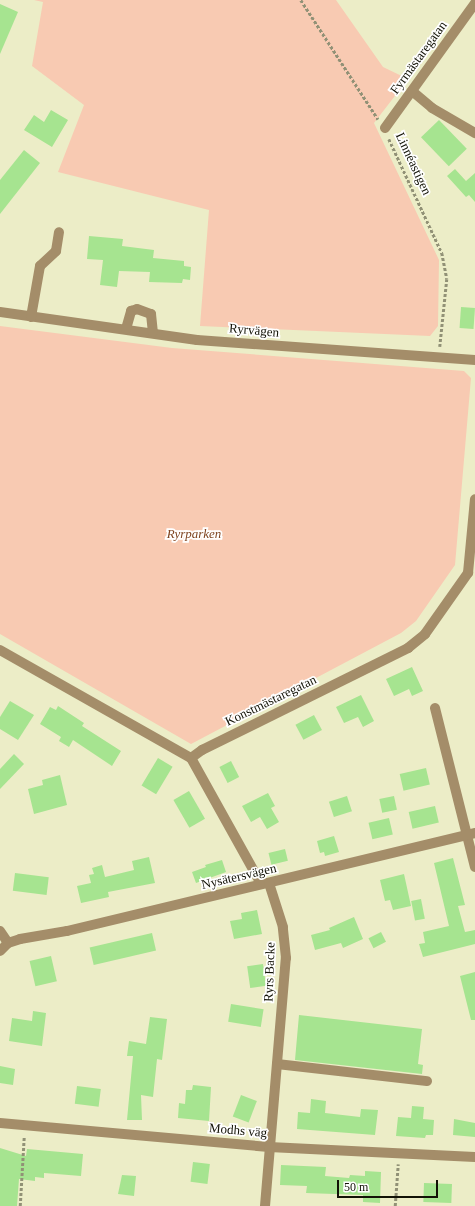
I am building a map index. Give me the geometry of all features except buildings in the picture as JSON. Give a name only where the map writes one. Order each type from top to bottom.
[{"type":"street","name":"Fyrmästaregatan","points":[[385,128],[475,3]]},
{"type":"street","points":[[412,91],[432,108],[475,133]]},
{"type":"street","points":[[31,316],[40,266],[56,251],[59,232]]},
{"type":"street","points":[[126,329],[132,311],[137,309],[151,314],[153,332]]},
{"type":"street","name":"Ryrvägen","points":[[0,312],[234,343],[475,360]]},
{"type":"street","name":"Konstmästaregatan","points":[[191,758],[202,750],[408,648],[425,634],[472,573],[475,499]]},
{"type":"street","points":[[0,650],[191,758]]},
{"type":"street","points":[[435,708],[471,834],[475,868]]},
{"type":"street","name":"Ryrs Backe","points":[[191,758],[265,884],[283,927],[286,958],[264,1206]]},
{"type":"street","name":"Nysätersvägen","points":[[8,943],[265,884],[471,834]]},
{"type":"street","points":[[0,931],[8,943],[0,951]]},
{"type":"street","points":[[277,1064],[427,1081]]},
{"type":"street","name":"Modhs väg","points":[[0,1123],[269,1147],[475,1158]]},
{"type":"path","name":"Linnéastigen","points":[[301,0],[385,128],[442,253],[447,279],[439,357]]},
{"type":"path","points":[[20,1206],[25,1125]]},
{"type":"path","points":[[395,1206],[398,1154]]},
{"type":"green space","points":[[34,0],[336,0],[383,67],[408,79],[374,123],[439,260],[438,326],[430,336],[200,326],[209,210],[58,172],[84,105],[32,66],[43,2]]},
{"type":"green space","name":"Ryrparken","points":[[0,326],[172,348],[464,371],[471,378],[455,565],[416,621],[401,633],[191,744],[0,634]]}]
